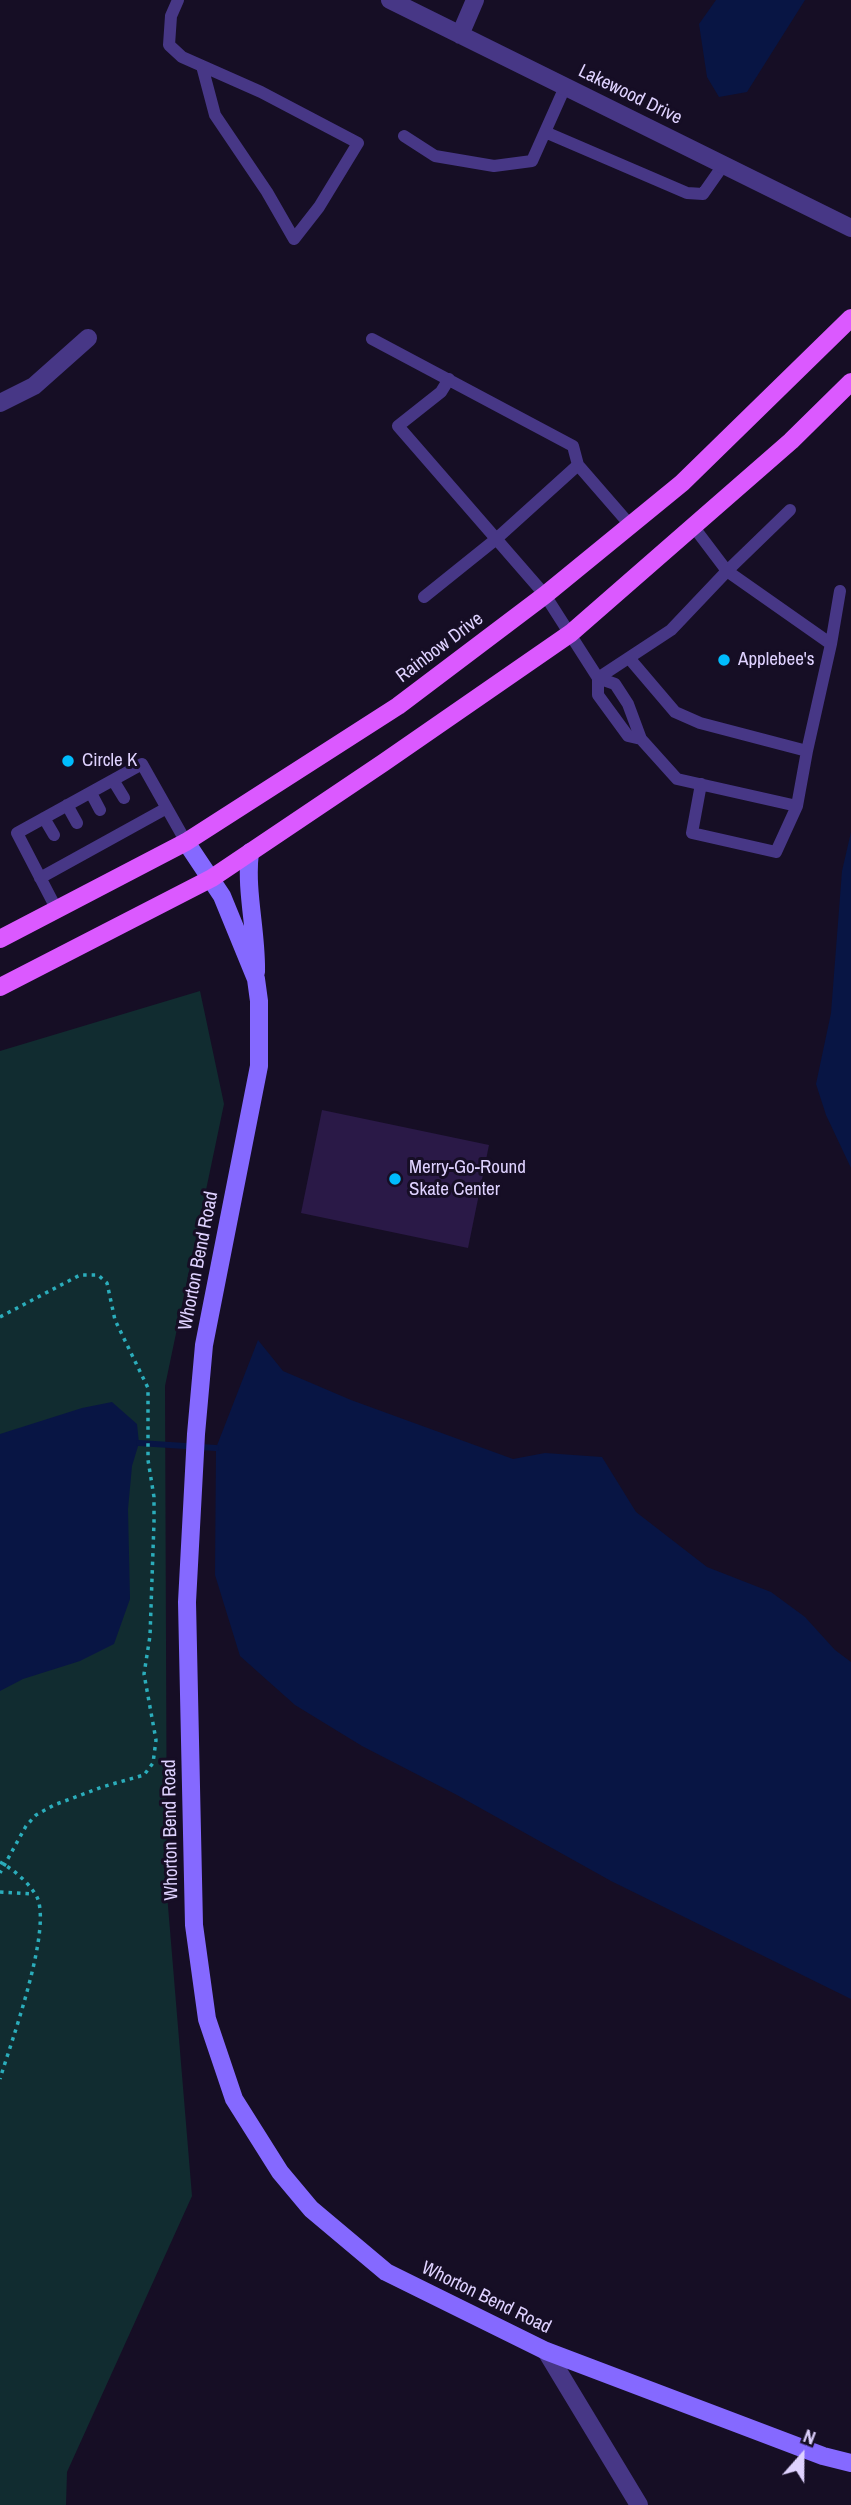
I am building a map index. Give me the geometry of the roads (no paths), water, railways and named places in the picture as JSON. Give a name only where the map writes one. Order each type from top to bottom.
[{"type":"main road","name":"Rainbow Drive","points":[[0,940],[186,842],[398,706],[545,595],[682,483],[851,318]]},
{"type":"main road","points":[[0,987],[212,878],[383,764],[571,633],[791,441],[851,382]]},
{"type":"main road","name":"Whorton Bend Road","points":[[186,842],[222,896],[256,979],[259,1000],[259,1066],[204,1345],[195,1434],[187,1602],[194,1925],[206,2019],[234,2099],[280,2172],[312,2208],[386,2272],[545,2351],[823,2456],[851,2463]]},
{"type":"main road","points":[[250,852],[248,872],[257,946],[256,979]]},
{"type":"street","name":"Lakewood Drive","points":[[390,0],[851,228]]},
{"type":"street","points":[[460,34],[475,0]]},
{"type":"street","points":[[0,403],[34,386],[88,338]]},
{"type":"street","points":[[545,2351],[639,2505]]},
{"type":"lane","points":[[178,0],[171,16],[169,45],[183,57],[261,92],[358,143],[319,207],[294,239],[267,192],[215,115],[202,66]]},
{"type":"lane","points":[[404,136],[435,156],[494,166],[533,161],[565,87]]},
{"type":"lane","points":[[545,132],[687,193],[703,194],[724,163]]},
{"type":"lane","points":[[372,339],[573,446],[578,465],[631,526]]},
{"type":"lane","points":[[449,379],[441,392],[398,426],[545,595],[598,678],[598,695],[628,736],[641,739]]},
{"type":"lane","points":[[424,597],[495,540],[578,465]]},
{"type":"lane","points":[[598,678],[671,630],[790,510]]},
{"type":"lane","points":[[693,526],[727,571],[831,644]]},
{"type":"lane","points":[[701,784],[692,833],[776,852],[797,806],[840,590]]},
{"type":"lane","points":[[629,658],[675,712],[700,723],[807,751]]},
{"type":"lane","points":[[598,678],[615,684],[628,704],[641,739],[677,779],[797,806]]},
{"type":"lane","points":[[57,911],[17,833],[142,764],[186,842]]},
{"type":"lane","points":[[114,780],[124,798]]},
{"type":"lane","points":[[91,793],[100,810]]},
{"type":"lane","points":[[67,805],[77,823]]},
{"type":"lane","points":[[40,878],[67,858],[136,820],[165,808]]},
{"type":"lane","points":[[44,818],[54,835]]},
{"type":"waterway","points":[[139,1443],[216,1448]]},
{"type":"place","name":"Applebee's","points":[[724,660]]},
{"type":"place","name":"Circle K","points":[[68,761]]},
{"type":"place","name":"Merry-Go-Round Skate Center","points":[[395,1179]]}]
